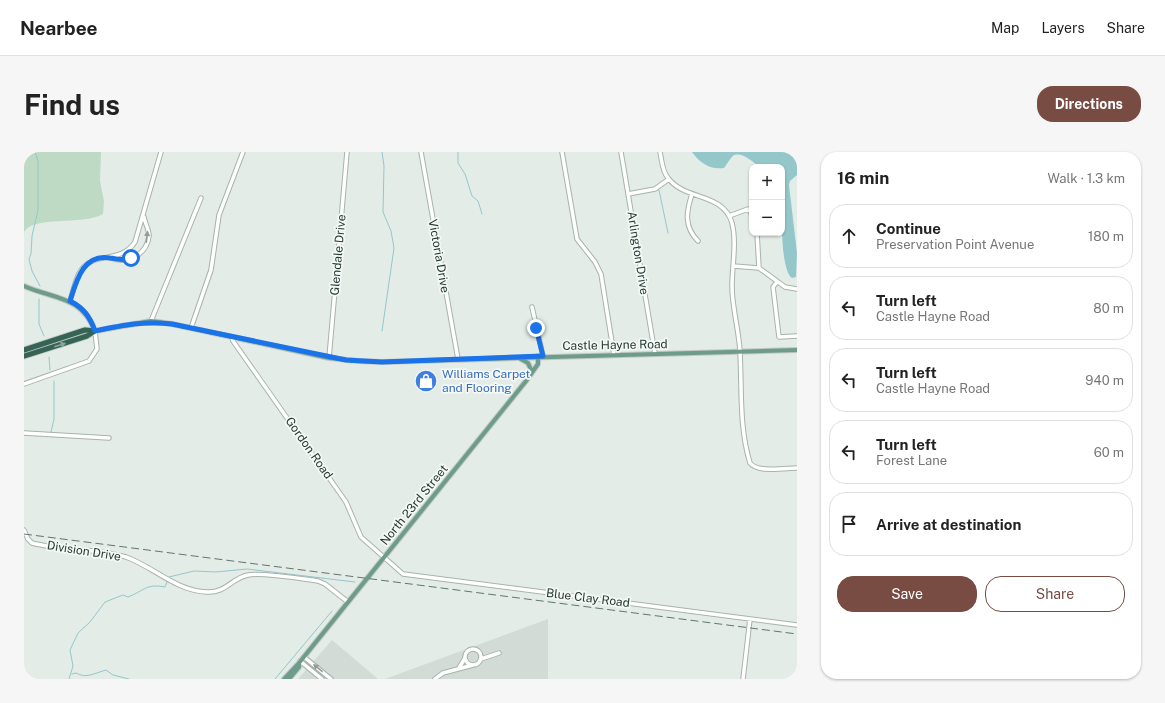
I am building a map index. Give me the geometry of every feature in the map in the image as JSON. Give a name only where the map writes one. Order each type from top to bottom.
[{"type":"highway","points":[[24,350],[85,330],[95,331]]},
{"type":"highway","points":[[24,356],[87,336],[95,331]]},
{"type":"main road","points":[[24,286],[70,301],[78,306],[88,316],[95,331]]},
{"type":"main road","name":"Castle Hayne Road","points":[[95,331],[151,321],[191,328],[328,358],[367,362],[797,350]]},
{"type":"main road","name":"North 23rd Street","points":[[284,679],[300,662],[530,376],[538,364],[541,356]]},
{"type":"main road","points":[[517,357],[526,361],[530,366],[532,372],[530,376]]},
{"type":"main road","name":"North 23rd Street","points":[[289,679],[299,666],[300,662]]},
{"type":"street","points":[[70,301],[82,268],[96,259],[111,258],[125,253],[137,239],[162,152]]},
{"type":"street","points":[[191,328],[211,270],[219,215],[243,152]]},
{"type":"street","name":"Glendale Drive","points":[[328,358],[347,152]]},
{"type":"street","name":"Victoria Drive","points":[[421,152],[458,359]]},
{"type":"street","points":[[562,152],[577,239],[595,262],[601,274],[614,355]]},
{"type":"street","name":"Arlington Drive","points":[[621,152],[655,354]]},
{"type":"street","points":[[660,152],[664,169],[669,179],[681,190],[705,198],[721,206],[729,216],[734,239],[733,305],[740,352],[741,414],[750,463],[755,468],[797,468]]},
{"type":"street","points":[[628,194],[655,188],[669,179]]},
{"type":"street","points":[[692,194],[687,208],[687,220],[691,234],[698,241]]},
{"type":"street","points":[[151,321],[201,198]]},
{"type":"street","points":[[729,216],[748,209],[749,210]]},
{"type":"street","points":[[111,258],[120,261],[125,260],[138,255],[145,248],[149,235],[144,215]]},
{"type":"street","points":[[757,236],[758,268]]},
{"type":"street","points":[[733,266],[758,268],[785,287],[797,288]]},
{"type":"street","points":[[777,282],[773,287],[779,337],[797,336]]},
{"type":"street","points":[[532,307],[541,356]]},
{"type":"street","points":[[24,384],[89,361],[97,349],[95,331]]},
{"type":"street","name":"Gordon Road","points":[[232,337],[233,341],[346,502],[361,536],[384,558]]},
{"type":"street","points":[[24,433],[109,438]]},
{"type":"street","name":"Division Drive","points":[[24,530],[28,539],[32,542],[127,558],[178,584],[196,591],[220,591],[242,577],[255,575],[318,581],[325,584],[348,602]]},
{"type":"street","name":"Blue Clay Road","points":[[384,558],[400,572],[411,576],[797,625]]},
{"type":"street","points":[[743,679],[750,619]]},
{"type":"street","points":[[459,668],[468,651],[472,649],[479,651],[481,659]]},
{"type":"street","points":[[435,679],[443,673],[473,665],[478,663],[481,659],[499,653]]},
{"type":"street","points":[[304,657],[331,679]]},
{"type":"street","points":[[465,658],[473,665]]},
{"type":"street","points":[[300,662],[322,679]]},
{"type":"shaded area","points":[[548,619],[548,679],[385,679]]},
{"type":"shaded area","points":[[332,640],[378,679],[298,679]]},
{"type":"green space","points":[[24,152],[101,152],[100,181],[104,201],[103,214],[94,218],[38,224],[29,227],[24,232]]},
{"type":"water","points":[[692,152],[797,152],[797,175],[790,181],[789,185],[797,253],[796,277],[792,278],[788,271],[783,244],[783,236],[785,236],[785,164],[755,164],[748,158],[737,154],[733,156],[724,168],[714,168],[706,165]]},
{"type":"waterway","points":[[35,152],[38,161],[38,210],[32,236],[31,254],[29,259],[32,271],[40,286]]},
{"type":"waterway","points":[[382,152],[384,166],[383,212],[391,231],[394,248],[382,331]]},
{"type":"waterway","points":[[458,152],[458,163],[465,174],[472,196],[478,201],[482,214]]},
{"type":"waterway","points":[[659,190],[668,233]]},
{"type":"waterway","points":[[39,299],[39,324],[44,336]]},
{"type":"waterway","points":[[49,357],[50,370]]},
{"type":"waterway","points":[[51,432],[54,419],[54,381]]},
{"type":"waterway","points":[[169,577],[194,571],[216,572],[247,569],[355,582]]},
{"type":"waterway","points":[[69,679],[73,666],[70,650],[78,633],[90,622],[105,602],[123,595],[128,597],[145,588],[153,586],[165,587],[167,582]]},
{"type":"waterway","points":[[275,679],[332,611]]},
{"type":"waterway","points":[[72,674],[76,673],[80,675],[87,675],[106,670],[113,675],[129,679]]},
{"type":"railway","points":[[24,534],[797,634]]},
{"type":"place","name":"Williams Carpet and Flooring","points":[[426,381]]},
{"type":"route","points":[[131,258],[120,261],[111,258],[96,259],[82,268],[79,273],[70,301],[83,310],[93,324],[95,331],[151,321],[172,324],[328,358],[382,362],[543,356],[536,328]]}]
